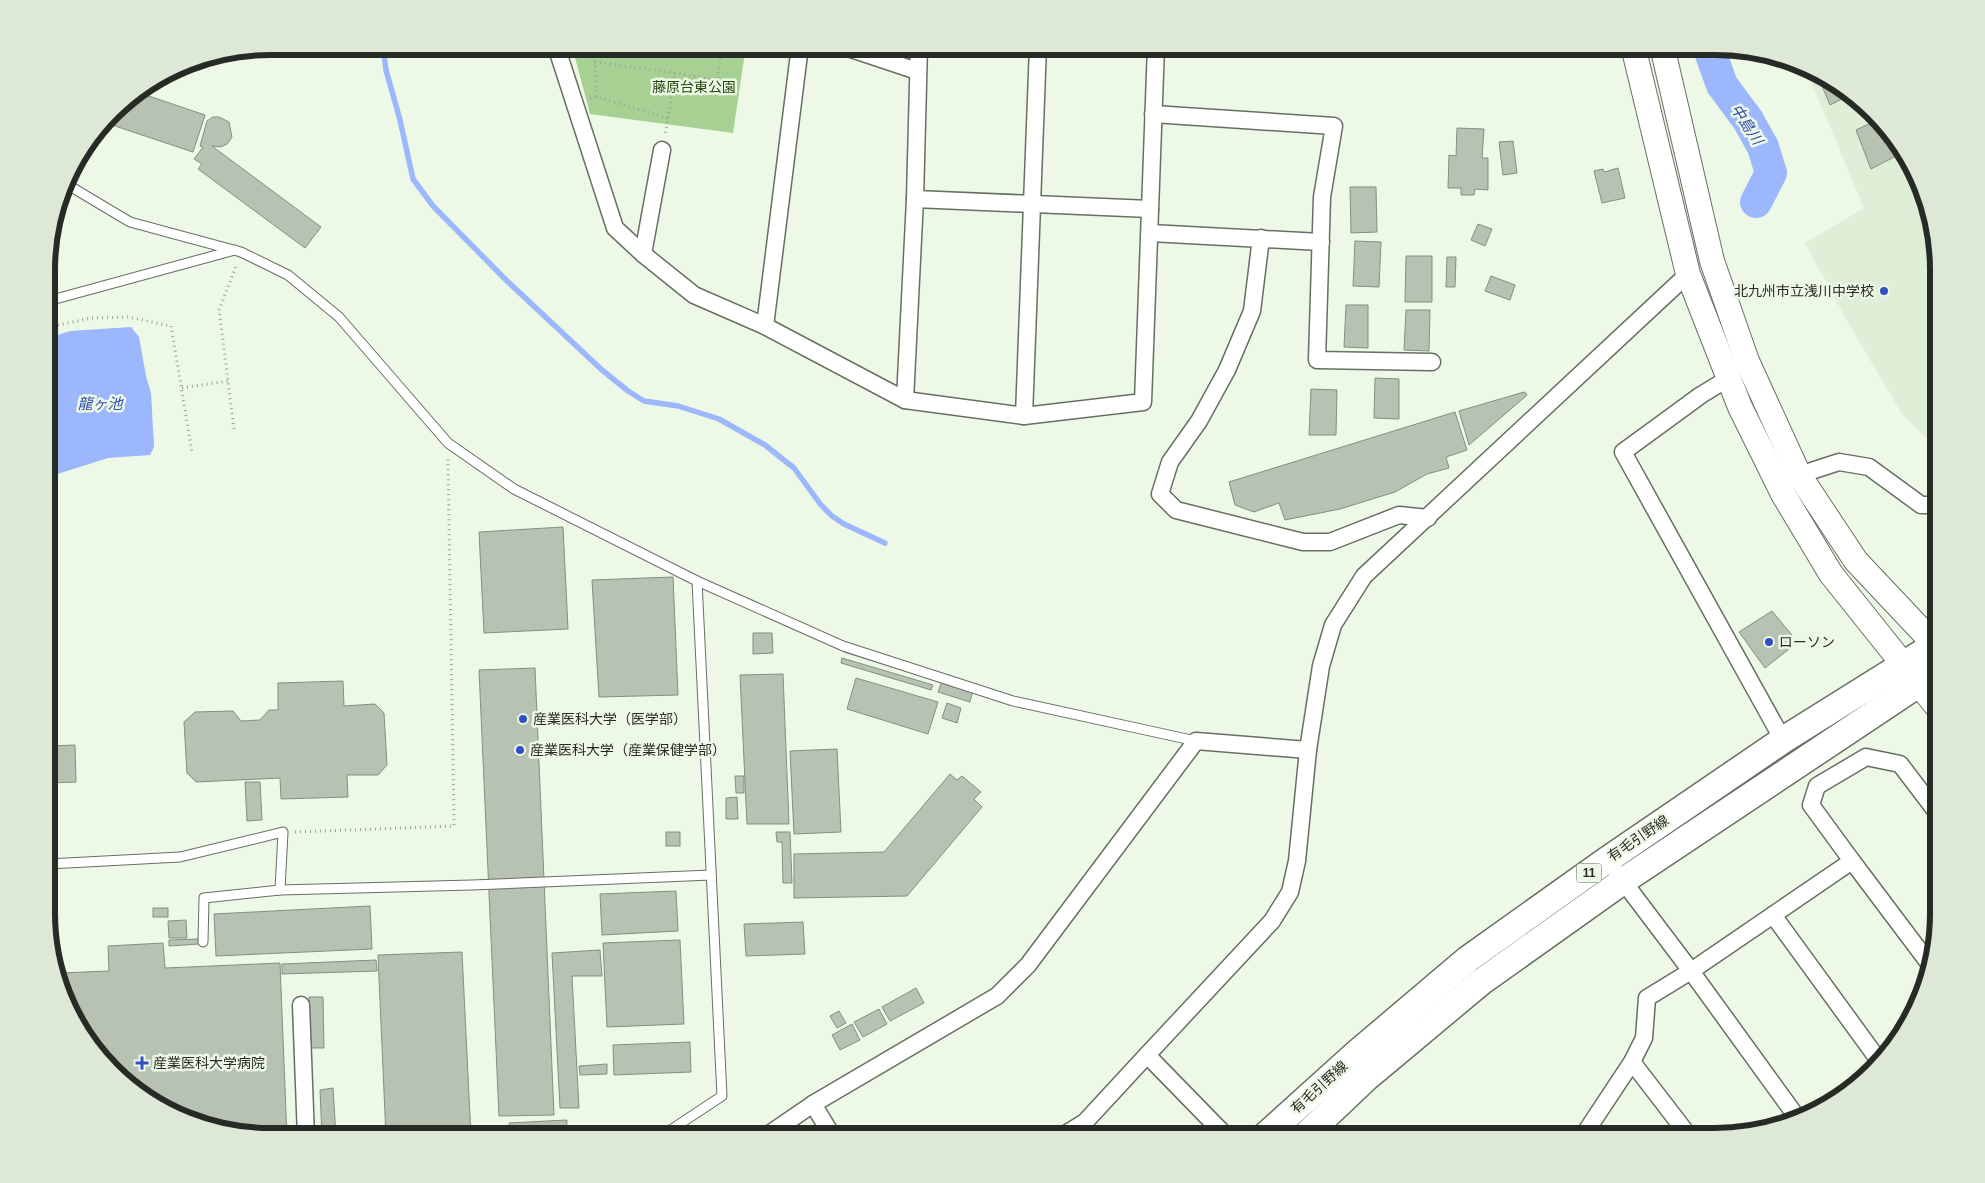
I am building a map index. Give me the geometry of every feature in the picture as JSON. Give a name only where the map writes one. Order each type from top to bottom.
[{"type":"main road","name":"有毛引野線","points":[[1313,1128],[1366,1078],[1481,982],[1921,673],[1930,657]]},
{"type":"main road","name":"有毛引野線","points":[[1274,1128],[1357,1053],[1468,959],[1607,860],[1782,740],[1921,673]]},
{"type":"street","points":[[559,55],[572,102],[615,228],[694,296],[765,326],[905,400],[1024,416],[1143,402],[1156,55]]},
{"type":"street","points":[[765,326],[799,55]]},
{"type":"street","points":[[868,55],[917,72]]},
{"type":"street","points":[[905,400],[915,199],[918,55]]},
{"type":"street","points":[[1024,416],[1038,55]]},
{"type":"street","points":[[1635,55],[1688,274],[1740,407],[1783,494],[1831,574],[1921,673],[1930,692]]},
{"type":"street","points":[[1664,55],[1712,261],[1747,362],[1798,475],[1856,561],[1930,638]]},
{"type":"street","points":[[1153,114],[1334,126],[1322,197],[1317,360],[1432,362]]},
{"type":"street","points":[[643,254],[662,150]]},
{"type":"street","points":[[915,199],[1150,209]]},
{"type":"street","points":[[1150,233],[1321,242]]},
{"type":"street","points":[[1261,238],[1252,311],[1227,370],[1199,421],[1170,462],[1160,494],[1176,510],[1303,542],[1330,542],[1399,515],[1428,518]]},
{"type":"street","points":[[1075,1128],[1085,1122],[1272,921],[1290,892],[1297,861],[1308,750],[1321,666],[1332,625],[1364,576],[1688,274]]},
{"type":"street","points":[[1729,378],[1701,395],[1622,452],[1782,740]]},
{"type":"street","points":[[1798,475],[1839,462],[1869,467],[1921,505],[1930,505]]},
{"type":"street","points":[[778,1128],[813,1104],[997,996],[1028,965],[1196,741],[1308,750]]},
{"type":"street","points":[[1925,958],[1810,805],[1817,786],[1866,757],[1900,764],[1930,803]]},
{"type":"street","points":[[1607,860],[1691,971],[1794,1113]]},
{"type":"street","points":[[1588,1128],[1632,1062],[1644,1038],[1648,998],[1773,916],[1852,861]]},
{"type":"street","points":[[1773,916],[1876,1056]]},
{"type":"street","points":[[302,1005],[306,1128]]},
{"type":"street","points":[[1147,1055],[1218,1128]]},
{"type":"street","points":[[1632,1062],[1683,1128]]},
{"type":"street","points":[[813,1104],[828,1128]]},
{"type":"lane","points":[[72,186],[130,222],[239,251],[288,275],[339,317],[448,444],[514,489],[697,581],[843,646],[871,655],[1013,700],[1196,741]]},
{"type":"lane","points":[[55,299],[239,251]]},
{"type":"lane","points":[[674,1128],[722,1096],[697,581]]},
{"type":"lane","points":[[55,864],[180,857],[283,832],[280,890]]},
{"type":"lane","points":[[203,942],[204,898],[280,890],[472,885],[711,875]]},
{"type":"path","points":[[594,55],[596,97]]},
{"type":"path","points":[[595,62],[717,80],[721,55]]},
{"type":"path","points":[[662,150],[675,73]]},
{"type":"path","points":[[572,102],[596,97],[668,118]]},
{"type":"path","points":[[234,429],[219,310],[239,251]]},
{"type":"path","points":[[55,325],[92,318],[128,318],[171,326],[192,452]]},
{"type":"path","points":[[182,388],[228,381]]},
{"type":"path","points":[[283,832],[454,826],[448,444]]},
{"type":"shaded area","name":"北九州市立浅川中学校","points":[[1809,76],[1846,99],[1877,128],[1901,162],[1919,201],[1926,228],[1930,256],[1930,441],[1902,414],[1850,326],[1805,243],[1864,208]]},
{"type":"green space","name":"藤原台東公園","points":[[574,55],[745,55],[733,133],[590,114]]},
{"type":"water","name":"龍ヶ池","points":[[131,327],[139,337],[151,393],[154,447],[150,455],[108,458],[55,475],[55,336],[70,331]]},
{"type":"building","points":[[1821,83],[1844,98],[1830,105]]},
{"type":"building","points":[[145,95],[205,115],[193,152],[111,125]]},
{"type":"building","points":[[213,117],[219,117],[229,122],[232,137],[227,144],[221,147],[212,146],[321,227],[305,248],[198,169],[202,164],[194,159],[203,147],[200,146],[207,121]]},
{"type":"building","points":[[1872,123],[1897,155],[1871,169],[1856,130]]},
{"type":"building","points":[[1457,128],[1484,129],[1482,158],[1488,158],[1488,190],[1475,189],[1474,195],[1461,195],[1461,188],[1448,188],[1449,155],[1456,156]]},
{"type":"building","points":[[1513,141],[1517,173],[1503,175],[1499,142]]},
{"type":"building","points":[[1618,168],[1625,198],[1602,203],[1594,171],[1603,169],[1604,172]]},
{"type":"building","points":[[1350,187],[1376,187],[1377,232],[1351,233]]},
{"type":"building","points":[[1478,224],[1492,229],[1485,246],[1471,240]]},
{"type":"building","points":[[1355,241],[1381,242],[1379,287],[1353,286]]},
{"type":"building","points":[[1406,256],[1432,256],[1432,302],[1405,302]]},
{"type":"building","points":[[1447,257],[1456,257],[1455,287],[1446,287]]},
{"type":"building","points":[[1491,276],[1515,285],[1510,300],[1485,291]]},
{"type":"building","points":[[1346,305],[1368,305],[1368,348],[1344,347]]},
{"type":"building","points":[[1406,310],[1430,310],[1429,351],[1404,350]]},
{"type":"building","points":[[1375,378],[1399,379],[1399,419],[1374,418]]},
{"type":"building","points":[[1311,389],[1337,390],[1336,435],[1309,435]]},
{"type":"building","points":[[1524,392],[1527,394],[1526,396],[1469,445],[1459,411]]},
{"type":"building","points":[[1455,412],[1467,450],[1446,457],[1449,468],[1427,474],[1395,492],[1340,509],[1285,520],[1279,503],[1254,512],[1235,505],[1229,482]]},
{"type":"building","points":[[563,527],[568,629],[484,633],[479,532]]},
{"type":"building","points":[[673,577],[678,695],[599,697],[592,580]]},
{"type":"building","name":"ローソン","points":[[1772,611],[1792,635],[1789,649],[1765,668],[1739,632]]},
{"type":"building","points":[[753,633],[772,633],[773,653],[753,654]]},
{"type":"building","points":[[845,648],[935,676],[934,680],[844,652]]},
{"type":"building","points":[[842,658],[933,685],[931,690],[841,663]]},
{"type":"building","points":[[535,668],[554,1115],[499,1116],[479,670]]},
{"type":"building","points":[[783,674],[789,824],[747,824],[740,675]]},
{"type":"building","points":[[856,678],[938,702],[928,734],[847,709]]},
{"type":"building","points":[[343,681],[344,706],[375,704],[384,713],[387,765],[378,775],[347,775],[348,797],[281,799],[280,778],[196,782],[187,773],[184,722],[195,712],[233,711],[241,721],[260,720],[269,710],[278,710],[278,683]]},
{"type":"building","points":[[942,681],[973,690],[970,702],[938,692]]},
{"type":"building","points":[[947,703],[961,708],[957,723],[942,718]]},
{"type":"building","points":[[75,745],[76,782],[55,783],[55,746]]},
{"type":"building","points":[[837,749],[841,832],[794,834],[790,751]]},
{"type":"building","points":[[950,774],[957,780],[962,776],[981,792],[974,799],[982,807],[907,896],[794,898],[794,854],[884,852]]},
{"type":"building","points":[[735,776],[744,776],[744,793],[736,793]]},
{"type":"building","points":[[245,782],[260,782],[262,820],[247,821]]},
{"type":"building","points":[[737,797],[738,819],[726,819],[726,798]]},
{"type":"building","points":[[666,832],[680,832],[680,846],[666,846]]},
{"type":"building","points":[[776,832],[790,832],[792,883],[783,883],[782,842],[777,842]]},
{"type":"building","points":[[676,891],[678,931],[602,935],[600,894]]},
{"type":"building","points":[[370,906],[372,949],[216,956],[214,914]]},
{"type":"building","points":[[153,908],[168,908],[168,917],[153,917]]},
{"type":"building","points":[[186,920],[187,938],[169,938],[168,921]]},
{"type":"building","points":[[803,922],[805,954],[746,956],[744,924]]},
{"type":"building","points":[[199,939],[199,944],[169,946],[169,940]]},
{"type":"building","points":[[680,940],[684,1024],[607,1027],[603,943]]},
{"type":"building","points":[[163,943],[165,968],[280,963],[287,1128],[256,1128],[228,1124],[187,1112],[150,1092],[128,1075],[108,1055],[84,1021],[71,996],[63,973],[109,971],[108,946]]},
{"type":"building","points":[[600,950],[602,976],[572,976],[579,1108],[560,1108],[552,953]]},
{"type":"building","points":[[462,952],[471,1128],[386,1128],[378,955]]},
{"type":"building","points":[[376,960],[377,971],[282,974],[282,964]]},
{"type":"building","points":[[916,988],[924,1003],[890,1021],[882,1007]]},
{"type":"building","points":[[309,997],[323,997],[324,1048],[311,1048]]},
{"type":"building","points":[[879,1009],[887,1024],[863,1037],[854,1022]]},
{"type":"building","points":[[839,1011],[846,1023],[837,1028],[830,1016]]},
{"type":"building","points":[[852,1024],[860,1040],[840,1050],[832,1035]]},
{"type":"building","points":[[690,1042],[691,1072],[614,1075],[613,1045]]},
{"type":"building","points":[[607,1064],[607,1074],[580,1075],[579,1066]]},
{"type":"building","points":[[333,1088],[335,1128],[322,1128],[320,1090]]},
{"type":"building","points":[[567,1120],[567,1128],[509,1128],[509,1123]]},
{"type":"waterway","points":[[384,55],[386,70],[400,120],[413,179],[433,206],[506,280],[602,370],[628,391],[644,401],[678,406],[719,419],[765,445],[794,468],[821,505],[832,516],[844,524],[885,543]]},
{"type":"waterway","name":"中島川","points":[[1711,55],[1722,85],[1748,120],[1763,147],[1771,173],[1756,202]]},
{"type":"place","name":"北九州市立浅川中学校","points":[[1884,291]]},
{"type":"place","name":"ローソン","points":[[1769,642]]},
{"type":"place","name":"産業医科大学（医学部）","points":[[523,719]]},
{"type":"place","name":"産業医科大学（産業保健学部）","points":[[520,750]]},
{"type":"place","name":"産業医科大学病院","points":[[142,1063]]}]
